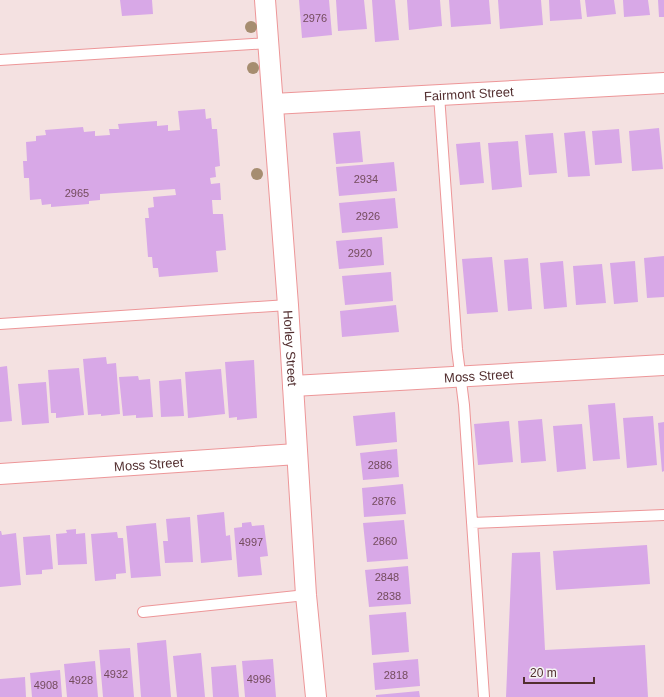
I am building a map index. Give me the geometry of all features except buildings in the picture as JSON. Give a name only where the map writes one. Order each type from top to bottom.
[{"type":"street","name":"Horley Street","points":[[265,0],[288,305],[306,595],[316,697]]},
{"type":"street","name":"Fairmont Street","points":[[273,104],[664,83]]},
{"type":"street","name":"Moss Street","points":[[293,386],[664,365]]},
{"type":"street","name":"Moss Street","points":[[0,474],[297,454]]},
{"type":"lane","points":[[0,60],[268,43]]},
{"type":"lane","points":[[439,95],[457,350],[464,405],[484,697]]},
{"type":"lane","points":[[0,324],[288,305]]},
{"type":"lane","points":[[472,523],[664,515]]},
{"type":"lane","points":[[143,612],[306,595]]}]
